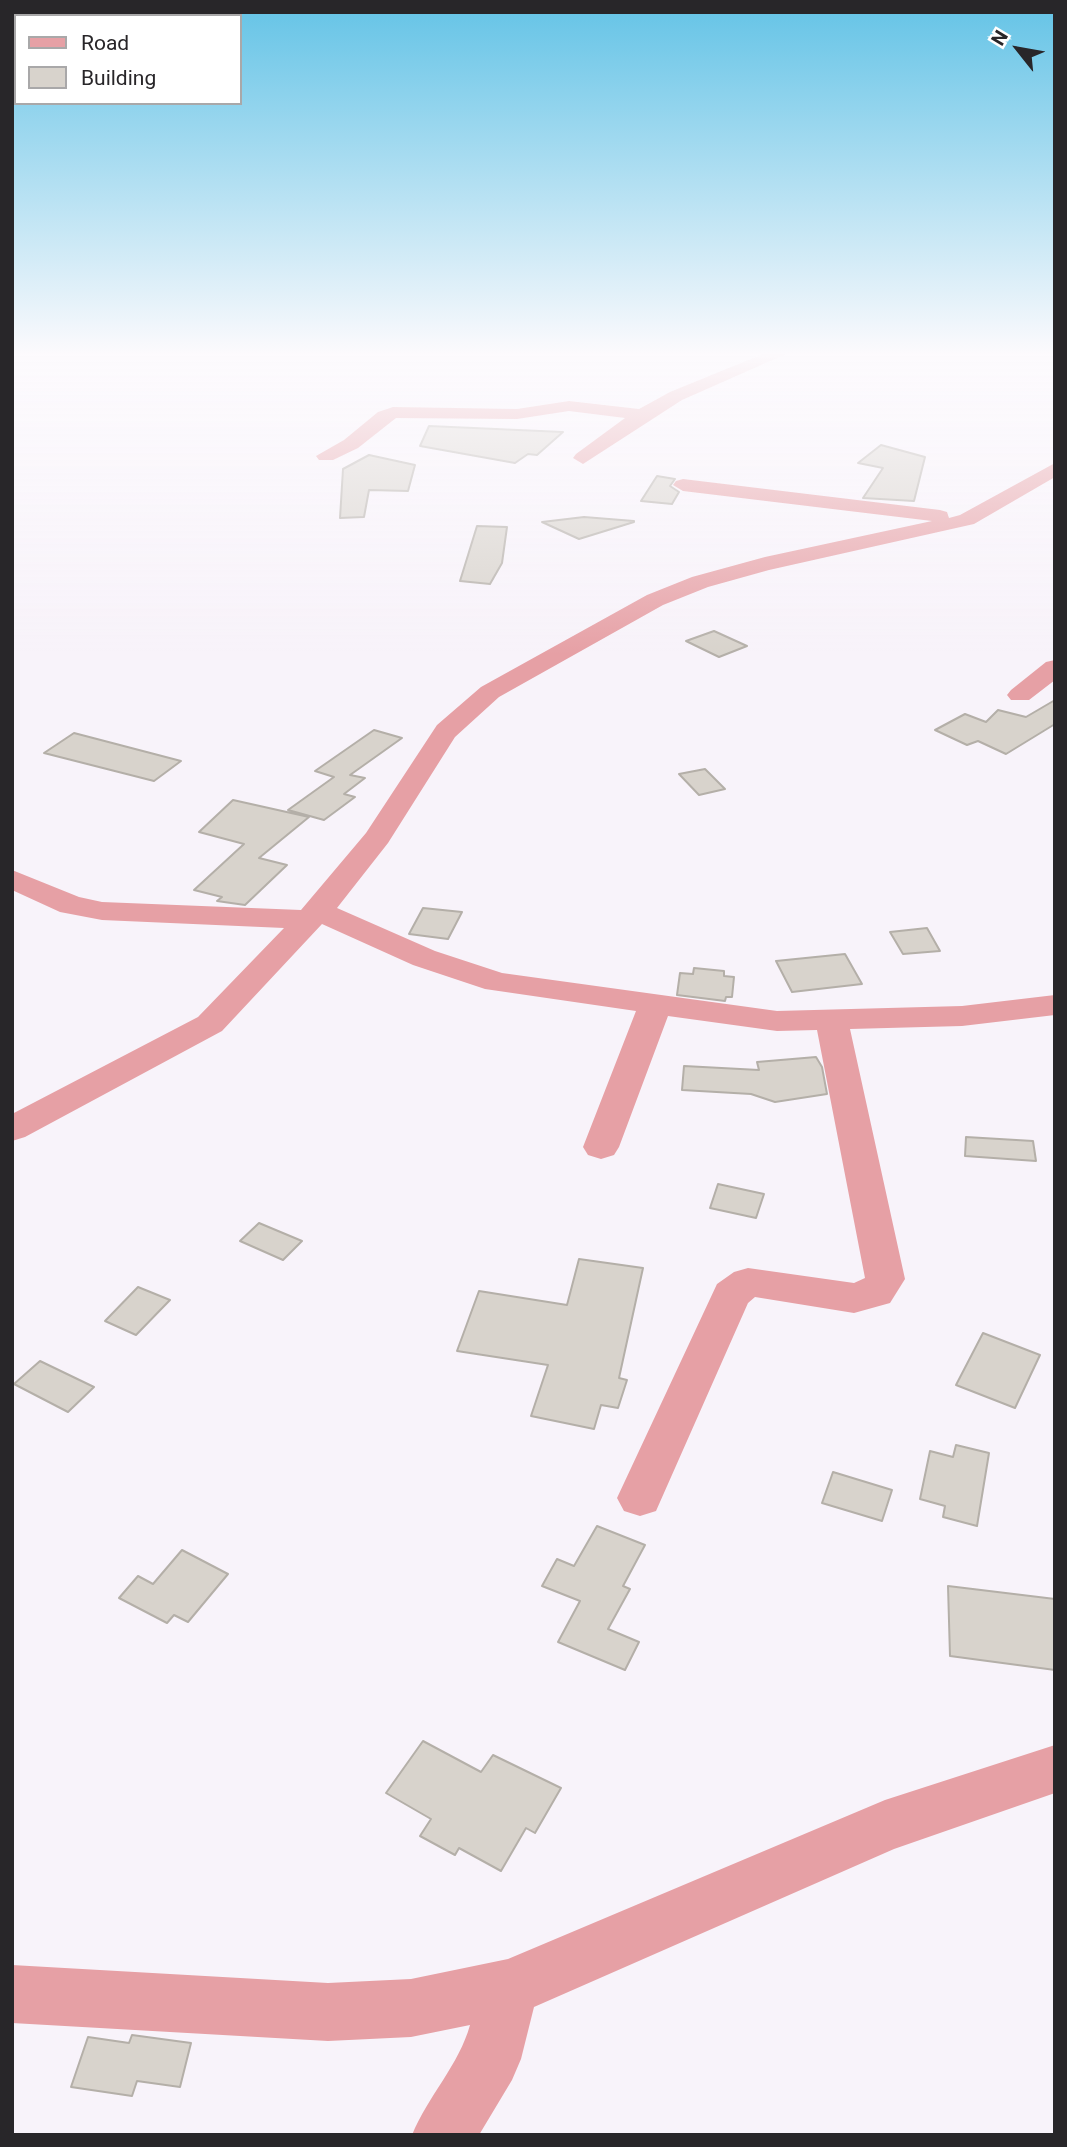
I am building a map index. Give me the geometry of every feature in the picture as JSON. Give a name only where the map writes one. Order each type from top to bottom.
[{"type":"street","points":[[326,456],[330,454]]},
{"type":"street","points":[[583,458],[588,454]]},
{"type":"street","points":[[12,1129],[211,1024],[314,916],[378,837],[424,761],[446,732],[490,692],[655,600],[700,582],[765,564],[967,520],[1051,475]]},
{"type":"street","points":[[683,485],[967,520]]},
{"type":"street","points":[[1020,695],[1055,667]]},
{"type":"street","points":[[12,880],[71,905],[102,911],[314,916],[424,958],[498,982],[777,1021],[962,1016],[1055,1005]]},
{"type":"street","points":[[601,1147],[656,1004]]},
{"type":"street","points":[[640,1498],[731,1294],[738,1287],[748,1282],[853,1298],[876,1293],[885,1279],[832,1021]]},
{"type":"street","points":[[12,1994],[328,2012],[411,2008],[509,1988],[886,1826],[1055,1769]]},
{"type":"street","points":[[443,2135],[491,2059],[509,1988]]},
{"type":"building","points":[[466,454],[528,454],[515,463]]},
{"type":"building","points":[[869,454],[915,454],[925,457],[914,501],[863,498],[883,468],[858,463]]},
{"type":"building","points":[[369,455],[415,465],[408,491],[369,490],[364,517],[340,518],[343,469]]},
{"type":"building","points":[[657,476],[675,479],[670,486],[679,492],[672,504],[641,501]]},
{"type":"building","points":[[584,517],[634,522],[579,539],[542,522]]},
{"type":"building","points":[[477,526],[507,527],[502,563],[490,584],[460,581]]},
{"type":"building","points":[[714,631],[747,646],[719,657],[686,641]]},
{"type":"building","points":[[1055,700],[1055,724],[1006,754],[978,741],[967,745],[935,730],[965,714],[986,722],[998,710],[1026,717]]},
{"type":"building","points":[[374,730],[402,738],[350,775],[365,778],[344,794],[355,797],[324,820],[288,810],[334,777],[315,771]]},
{"type":"building","points":[[74,733],[181,761],[154,781],[44,753]]},
{"type":"building","points":[[705,769],[725,789],[699,795],[679,774]]},
{"type":"building","points":[[233,800],[309,817],[259,858],[287,865],[245,905],[217,901],[222,897],[194,890],[244,844],[199,832]]},
{"type":"building","points":[[423,908],[462,912],[448,939],[409,934]]},
{"type":"building","points":[[927,928],[940,951],[903,954],[890,932]]},
{"type":"building","points":[[845,954],[862,984],[792,992],[776,961]]},
{"type":"building","points":[[694,968],[724,971],[724,976],[734,977],[732,997],[726,997],[725,1001],[677,995],[680,973],[693,974]]},
{"type":"building","points":[[816,1057],[822,1067],[827,1094],[775,1102],[751,1094],[682,1090],[684,1066],[759,1070],[757,1062]]},
{"type":"building","points":[[966,1137],[1033,1141],[1036,1161],[965,1156]]},
{"type":"building","points":[[718,1184],[764,1194],[756,1218],[710,1208]]},
{"type":"building","points":[[259,1223],[302,1241],[283,1260],[240,1241]]},
{"type":"building","points":[[579,1259],[643,1268],[619,1378],[627,1380],[618,1408],[601,1405],[594,1429],[531,1416],[548,1365],[457,1351],[479,1291],[567,1305]]},
{"type":"building","points":[[138,1287],[170,1300],[136,1335],[105,1321]]},
{"type":"building","points":[[983,1333],[1040,1355],[1015,1408],[956,1385]]},
{"type":"building","points":[[40,1361],[94,1387],[68,1412],[14,1384]]},
{"type":"building","points":[[956,1445],[989,1453],[977,1526],[943,1517],[945,1506],[920,1499],[930,1451],[953,1457]]},
{"type":"building","points":[[833,1472],[892,1490],[882,1521],[822,1503]]},
{"type":"building","points":[[597,1526],[645,1545],[623,1586],[630,1589],[608,1629],[639,1642],[625,1670],[558,1642],[580,1601],[542,1586],[557,1559],[574,1566]]},
{"type":"building","points":[[182,1550],[228,1574],[188,1622],[174,1615],[167,1623],[119,1598],[138,1576],[153,1584]]},
{"type":"building","points":[[948,1586],[1055,1599],[1055,1670],[950,1656]]},
{"type":"building","points":[[423,1741],[481,1772],[493,1755],[561,1788],[535,1833],[526,1828],[501,1871],[459,1848],[455,1855],[420,1836],[431,1819],[386,1793]]},
{"type":"building","points":[[132,2035],[191,2043],[180,2087],[137,2081],[132,2096],[71,2087],[88,2037],[129,2043]]}]
